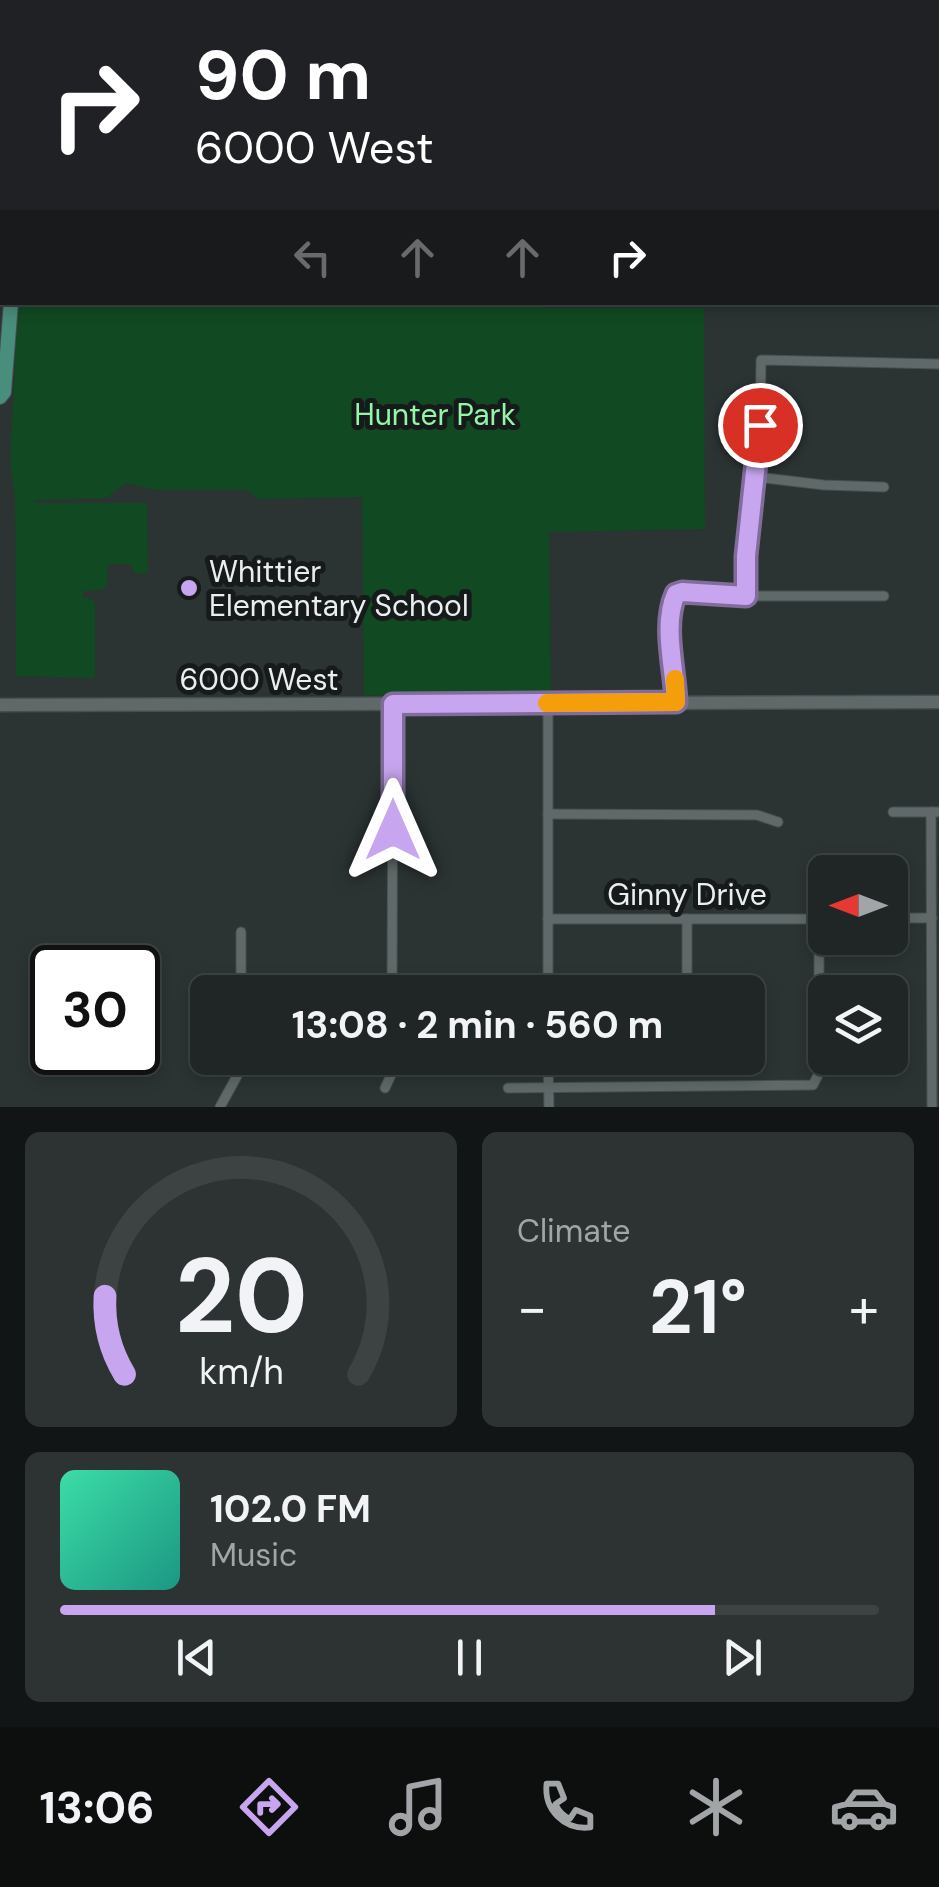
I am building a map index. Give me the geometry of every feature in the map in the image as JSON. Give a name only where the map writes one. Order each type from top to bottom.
[{"type":"main road","points":[[0,397],[4,392],[11,305]]},
{"type":"street","points":[[746,596],[746,556],[757,477],[761,360],[939,364]]},
{"type":"street","points":[[757,477],[824,485],[884,486]]},
{"type":"street","points":[[676,702],[671,640],[676,594],[884,596]]},
{"type":"street","name":"6000 West","points":[[0,705],[939,702]]},
{"type":"street","points":[[548,703],[548,975]]},
{"type":"street","points":[[392,975],[393,704]]},
{"type":"street","points":[[893,812],[935,812],[932,1107]]},
{"type":"street","points":[[548,814],[757,814],[778,822]]},
{"type":"street","name":"Ginny Drive","points":[[548,919],[808,918]]},
{"type":"street","points":[[908,918],[932,918]]},
{"type":"street","points":[[687,919],[687,974]]},
{"type":"street","points":[[241,932],[241,975]]},
{"type":"street","points":[[508,1088],[805,1088],[815,1084],[819,1073],[821,955]]},
{"type":"street","points":[[220,1107],[237,1075]]},
{"type":"street","points":[[385,1088],[391,1075]]},
{"type":"street","points":[[548,1075],[548,1107]]},
{"type":"green space","name":"Hunter Park","points":[[18,305],[704,308],[705,529],[549,532],[551,698],[364,695],[362,497],[259,499],[247,490],[157,490],[126,483],[106,498],[34,500],[147,503],[148,573],[136,574],[129,564],[108,564],[107,585],[102,590],[83,591],[83,598],[95,603],[95,678],[16,676],[15,500],[10,460]]},
{"type":"slow traffic","points":[[547,703],[676,702],[675,679]]},
{"type":"place","name":"Whittier Elementary School","points":[[189,588]]},
{"type":"route","points":[[393,830],[393,704],[676,702],[671,640],[673,598],[682,592],[746,596],[746,556],[760,425]]}]
